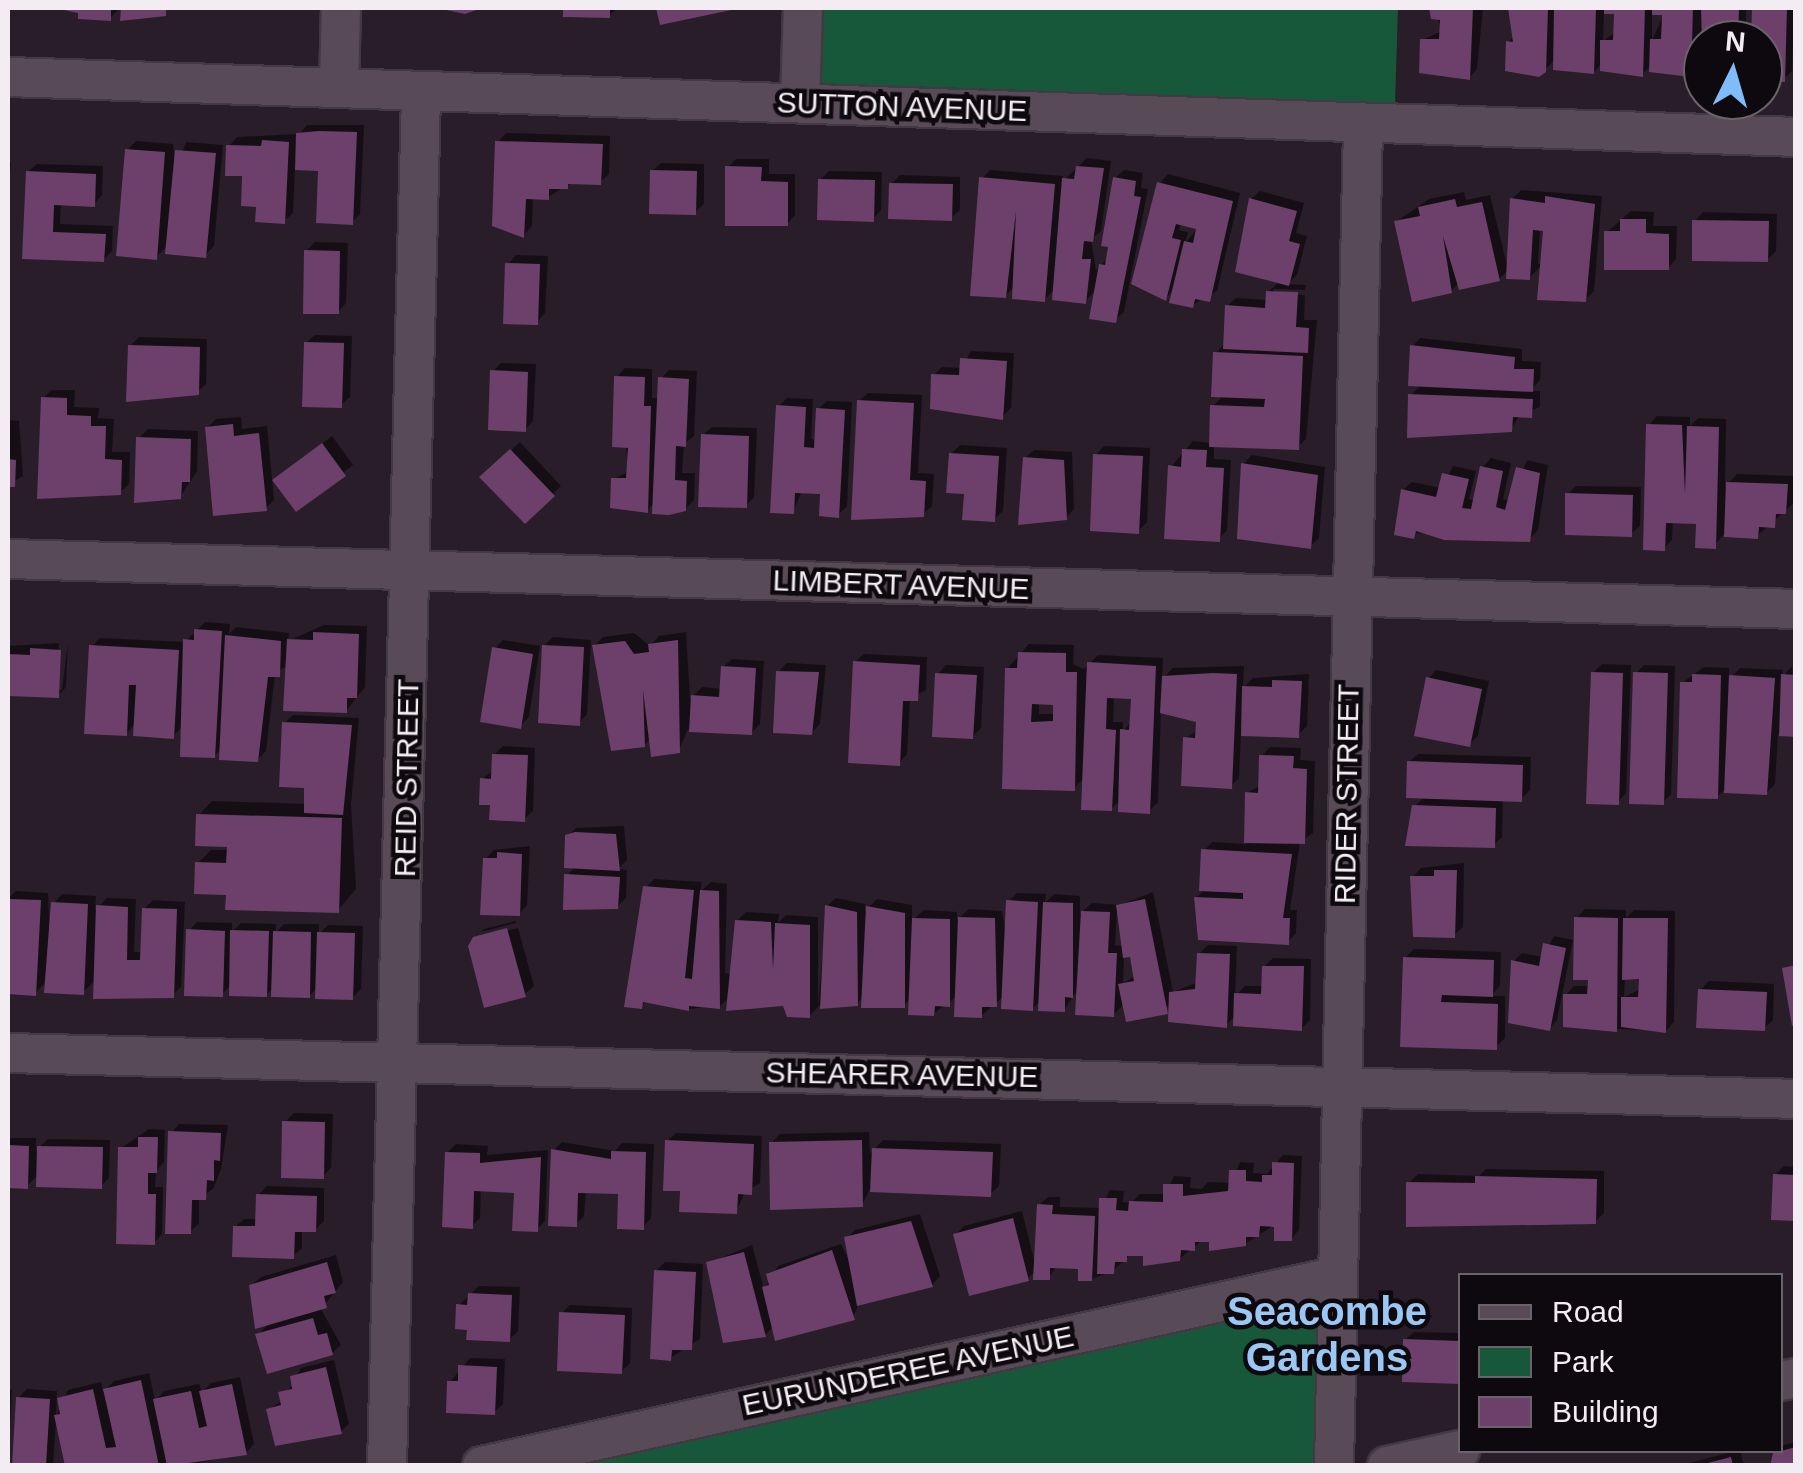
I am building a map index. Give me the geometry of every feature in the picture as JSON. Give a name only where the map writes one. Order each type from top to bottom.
[{"type":"street","points":[[339,88],[341,8]]},
{"type":"street","points":[[800,103],[802,8]]},
{"type":"street","name":"SUTTON AVENUE","points":[[8,76],[1796,137]]},
{"type":"street","name":"REID STREET","points":[[387,1466],[401,1064],[421,91]]},
{"type":"street","name":"RIDER STREET","points":[[1334,1466],[1334,1277],[1364,123]]},
{"type":"street","name":"LIMBERT AVENUE","points":[[8,559],[1352,599],[1796,608]]},
{"type":"street","name":"SHEARER AVENUE","points":[[8,1054],[1796,1099]]},
{"type":"street","name":"EURUNDEREE AVENUE","points":[[482,1466],[1334,1277]]},
{"type":"street","points":[[1387,1466],[1458,1450]]},
{"type":"green space","points":[[811,8],[1398,8],[1395,103],[810,83]]},
{"type":"green space","points":[[1325,1286],[1326,1465],[531,1466]]},
{"type":"building","points":[[53,8],[111,8],[111,21],[78,19],[78,13]]},
{"type":"building","points":[[121,8],[166,8],[166,16],[120,21]]},
{"type":"building","points":[[437,8],[482,8],[465,14]]},
{"type":"building","points":[[563,8],[610,8],[610,18],[563,17]]},
{"type":"building","points":[[656,8],[736,8],[736,9],[660,25]]},
{"type":"building","points":[[1429,8],[1473,8],[1470,80],[1419,73],[1420,39],[1439,39],[1440,20],[1431,19]]},
{"type":"building","points":[[1508,8],[1548,8],[1546,72],[1539,77],[1505,71],[1506,41],[1513,42]]},
{"type":"building","points":[[1554,8],[1596,8],[1594,74],[1553,70]]},
{"type":"building","points":[[1604,8],[1645,8],[1643,77],[1600,71],[1600,40],[1613,40],[1614,14],[1604,14]]},
{"type":"building","points":[[1652,8],[1693,8],[1693,20],[1683,20],[1683,76],[1649,72],[1650,39],[1661,39],[1662,15],[1652,15]]},
{"type":"building","points":[[1701,8],[1739,8],[1739,20],[1701,20]]},
{"type":"building","points":[[1752,8],[1787,8],[1785,82],[1783,20],[1752,20]]},
{"type":"building","points":[[357,132],[353,225],[316,223],[318,171],[295,170],[296,133]]},
{"type":"building","points":[[262,140],[289,142],[285,224],[255,222],[256,207],[241,206],[242,176],[225,176],[226,145],[261,146]]},
{"type":"building","points":[[495,141],[603,144],[601,185],[568,184],[568,189],[549,189],[549,200],[526,199],[524,238],[492,226]]},
{"type":"building","points":[[125,149],[165,152],[157,260],[116,256]]},
{"type":"building","points":[[175,150],[216,153],[206,258],[165,254]]},
{"type":"building","points":[[725,166],[762,167],[761,181],[788,182],[788,226],[725,226]]},
{"type":"building","points":[[1076,166],[1104,168],[1093,242],[1084,241],[1082,259],[1091,259],[1086,304],[1052,300],[1062,178],[1074,179]]},
{"type":"building","points":[[650,170],[697,171],[696,215],[649,214]]},
{"type":"building","points":[[26,171],[96,174],[95,207],[54,205],[53,232],[106,234],[104,262],[22,259]]},
{"type":"building","points":[[979,177],[1055,184],[1045,302],[1012,299],[1016,211],[1006,298],[970,296]]},
{"type":"building","points":[[1113,177],[1136,181],[1134,196],[1141,197],[1116,323],[1089,319],[1099,264],[1105,265],[1108,247],[1101,246]]},
{"type":"building","points":[[818,179],[875,180],[874,222],[817,220]]},
{"type":"building","points":[[1157,182],[1233,201],[1210,302],[1195,299],[1193,308],[1169,303],[1184,241],[1193,243],[1196,229],[1176,224],[1172,238],[1181,240],[1166,301],[1131,284]]},
{"type":"building","points":[[889,183],[953,184],[952,221],[888,219]]},
{"type":"building","points":[[1545,196],[1595,204],[1586,302],[1537,300],[1543,231],[1533,230],[1530,280],[1506,279],[1510,198],[1545,203]]},
{"type":"building","points":[[1249,198],[1297,211],[1289,241],[1300,244],[1289,286],[1235,272]]},
{"type":"building","points":[[1455,199],[1457,207],[1482,202],[1500,281],[1459,290],[1443,236],[1452,293],[1412,302],[1394,221],[1420,216],[1418,207]]},
{"type":"building","points":[[1620,219],[1646,219],[1646,233],[1669,234],[1669,270],[1604,270],[1604,231],[1620,231]]},
{"type":"building","points":[[1692,220],[1769,221],[1768,262],[1692,261]]},
{"type":"building","points":[[304,250],[340,251],[339,314],[303,314]]},
{"type":"building","points":[[505,263],[540,264],[538,325],[503,324]]},
{"type":"building","points":[[1266,291],[1298,292],[1296,327],[1309,328],[1308,353],[1223,349],[1225,305],[1265,308]]},
{"type":"building","points":[[304,342],[344,343],[342,408],[302,407]]},
{"type":"building","points":[[128,345],[200,347],[199,395],[126,402]]},
{"type":"building","points":[[1410,345],[1515,357],[1514,369],[1534,369],[1533,392],[1408,386]]},
{"type":"building","points":[[1213,352],[1303,356],[1299,450],[1209,447],[1210,405],[1264,407],[1265,399],[1211,397]]},
{"type":"building","points":[[960,358],[1007,361],[1003,420],[930,409],[931,374],[959,375]]},
{"type":"building","points":[[490,370],[528,372],[526,432],[488,430]]},
{"type":"building","points":[[614,376],[645,377],[644,406],[651,406],[648,513],[610,508],[611,478],[626,478],[628,448],[612,447]]},
{"type":"building","points":[[658,377],[689,379],[686,447],[676,446],[675,480],[687,481],[686,511],[669,515],[652,514]]},
{"type":"building","points":[[1408,394],[1533,399],[1532,418],[1513,417],[1512,432],[1407,438]]},
{"type":"building","points":[[41,397],[67,398],[67,415],[91,416],[91,426],[106,426],[105,459],[122,460],[121,495],[37,499]]},
{"type":"building","points":[[857,400],[914,403],[910,480],[926,481],[924,517],[851,520]]},
{"type":"building","points":[[776,405],[806,407],[804,447],[814,448],[816,408],[845,410],[839,518],[819,516],[820,494],[795,493],[794,514],[770,513]]},
{"type":"building","points":[[233,424],[234,436],[259,433],[267,511],[213,516],[205,427]]},
{"type":"building","points":[[1646,424],[1682,425],[1685,494],[1687,426],[1719,427],[1716,549],[1695,548],[1696,524],[1666,523],[1665,551],[1643,550]]},
{"type":"building","points":[[701,434],[749,436],[747,508],[698,507]]},
{"type":"building","points":[[136,437],[191,439],[190,482],[182,482],[181,499],[134,503]]},
{"type":"building","points":[[322,443],[346,476],[296,512],[272,480]]},
{"type":"building","points":[[510,449],[555,496],[525,524],[479,477]]},
{"type":"building","points":[[1182,449],[1207,450],[1206,467],[1224,468],[1220,542],[1164,539],[1168,465],[1181,467]]},
{"type":"building","points":[[949,453],[999,456],[995,522],[962,520],[964,494],[946,493]]},
{"type":"building","points":[[1093,454],[1143,456],[1139,534],[1090,531]]},
{"type":"building","points":[[1023,457],[1064,460],[1067,520],[1018,525]]},
{"type":"building","points":[[8,459],[16,460],[15,487],[8,487]]},
{"type":"building","points":[[1241,463],[1318,475],[1311,549],[1237,539]]},
{"type":"building","points":[[1480,466],[1503,471],[1496,507],[1505,510],[1516,467],[1540,473],[1530,542],[1444,540],[1416,531],[1414,539],[1394,535],[1401,489],[1436,497],[1442,473],[1469,479],[1462,508],[1471,509]]},
{"type":"building","points":[[1726,482],[1788,484],[1786,514],[1776,514],[1775,528],[1759,527],[1758,539],[1724,537]]},
{"type":"building","points":[[1565,493],[1633,495],[1632,537],[1565,535]]},
{"type":"building","points":[[194,629],[222,631],[215,758],[180,757],[183,639],[194,640]]},
{"type":"building","points":[[313,632],[359,634],[357,698],[347,698],[347,713],[283,711],[287,639],[313,640]]},
{"type":"building","points":[[225,635],[281,641],[280,677],[268,677],[258,762],[219,760]]},
{"type":"building","points":[[678,640],[680,753],[651,757],[643,690],[645,747],[611,751],[592,645],[625,641],[634,654],[649,652],[648,644]]},
{"type":"building","points":[[89,645],[179,650],[174,739],[133,736],[136,685],[129,685],[127,736],[84,734]]},
{"type":"building","points":[[542,645],[584,647],[580,726],[538,723]]},
{"type":"building","points":[[492,647],[533,654],[521,729],[480,722]]},
{"type":"building","points":[[30,648],[61,650],[59,698],[8,696],[8,654],[30,655]]},
{"type":"building","points":[[1018,652],[1066,653],[1066,672],[1077,672],[1075,791],[1002,789],[1005,668],[1017,668]],"holes":[[[1032,704],[1053,705],[1053,721],[1031,722]]]},
{"type":"building","points":[[853,661],[920,665],[918,701],[903,701],[900,766],[848,763]]},
{"type":"building","points":[[1087,662],[1156,666],[1150,814],[1118,812],[1120,729],[1129,730],[1131,699],[1107,698],[1106,729],[1116,730],[1112,811],[1081,810]]},
{"type":"building","points":[[721,666],[756,668],[752,735],[689,732],[691,695],[719,697]]},
{"type":"building","points":[[776,671],[819,672],[812,735],[773,733]]},
{"type":"building","points":[[1591,672],[1623,673],[1619,805],[1586,804]]},
{"type":"building","points":[[1633,672],[1668,673],[1664,805],[1629,804]]},
{"type":"building","points":[[935,673],[977,675],[973,739],[932,737]]},
{"type":"building","points":[[1237,674],[1232,789],[1181,786],[1183,737],[1195,738],[1196,722],[1160,713],[1162,676]]},
{"type":"building","points":[[1692,674],[1721,675],[1718,799],[1677,798],[1680,682],[1692,682]]},
{"type":"building","points":[[1781,674],[1796,675],[1796,737],[1779,736]]},
{"type":"building","points":[[1729,675],[1775,678],[1767,795],[1724,793]]},
{"type":"building","points":[[1426,677],[1482,689],[1470,747],[1414,736]]},
{"type":"building","points":[[1272,680],[1302,681],[1299,738],[1241,736],[1242,686],[1272,687]]},
{"type":"building","points":[[282,722],[352,725],[343,815],[304,813],[304,788],[279,787]]},
{"type":"building","points":[[492,754],[528,755],[525,822],[489,820],[490,805],[479,805],[480,778],[491,779]]},
{"type":"building","points":[[1259,755],[1294,756],[1293,768],[1307,769],[1305,844],[1244,843],[1245,792],[1258,793]]},
{"type":"building","points":[[1407,761],[1523,765],[1522,802],[1406,798]]},
{"type":"building","points":[[1412,805],[1496,808],[1495,848],[1405,846]]},
{"type":"building","points":[[196,814],[342,818],[339,913],[225,910],[226,895],[194,894],[195,862],[226,863],[227,847],[195,846]]},
{"type":"building","points":[[616,834],[620,871],[564,868],[565,835]]},
{"type":"building","points":[[1201,849],[1292,854],[1283,918],[1290,918],[1289,945],[1198,940],[1194,897],[1243,899],[1243,893],[1199,891]]},
{"type":"building","points":[[497,852],[522,854],[520,916],[480,915],[483,858],[497,858]]},
{"type":"building","points":[[1434,870],[1457,870],[1455,938],[1413,937],[1410,876],[1434,876]]},
{"type":"building","points":[[564,874],[620,877],[618,909],[563,910]]},
{"type":"building","points":[[643,886],[694,890],[685,978],[692,979],[700,890],[719,891],[720,1009],[689,1006],[689,1011],[643,1002],[642,1009],[624,1007]]},
{"type":"building","points":[[8,899],[41,900],[36,996],[8,994]]},
{"type":"building","points":[[1145,899],[1168,1014],[1126,1022],[1118,984],[1134,981],[1130,957],[1123,958],[1116,905]]},
{"type":"building","points":[[1006,900],[1038,902],[1033,1011],[1001,1009]]},
{"type":"building","points":[[51,902],[88,904],[84,995],[44,993]]},
{"type":"building","points":[[1043,902],[1073,903],[1073,998],[1065,997],[1065,1012],[1038,1011]]},
{"type":"building","points":[[96,905],[128,907],[127,960],[140,960],[142,908],[177,909],[174,998],[93,999]]},
{"type":"building","points":[[825,905],[857,912],[858,1006],[820,1009]]},
{"type":"building","points":[[866,906],[905,913],[905,1008],[861,1008]]},
{"type":"building","points":[[1081,911],[1110,912],[1108,953],[1117,953],[1114,1017],[1075,1015]]},
{"type":"building","points":[[958,917],[995,918],[997,1007],[982,1007],[982,1018],[954,1017]]},
{"type":"building","points":[[1574,917],[1618,918],[1617,1032],[1563,1027],[1563,994],[1587,994],[1588,980],[1573,980]]},
{"type":"building","points":[[912,918],[950,919],[950,1007],[935,1006],[934,1016],[908,1015]]},
{"type":"building","points":[[1623,918],[1668,918],[1666,1033],[1621,1027],[1621,997],[1638,997],[1639,979],[1622,980]]},
{"type":"building","points":[[735,920],[771,922],[773,969],[775,923],[810,925],[810,1018],[787,1017],[783,1006],[726,1011]]},
{"type":"building","points":[[507,928],[526,997],[484,1008],[468,946],[473,937]]},
{"type":"building","points":[[186,929],[225,931],[223,997],[184,996]]},
{"type":"building","points":[[230,930],[269,931],[267,997],[229,996]]},
{"type":"building","points":[[273,931],[311,932],[310,998],[271,997]]},
{"type":"building","points":[[317,932],[355,933],[353,1000],[315,999]]},
{"type":"building","points":[[1543,943],[1566,948],[1550,1031],[1508,1023],[1511,960],[1539,966]]},
{"type":"building","points":[[1197,953],[1230,954],[1227,1028],[1168,1022],[1169,992],[1195,989]]},
{"type":"building","points":[[1403,957],[1494,960],[1493,997],[1442,995],[1441,1002],[1498,1004],[1497,1050],[1400,1047]]},
{"type":"building","points":[[1796,965],[1796,1025],[1792,1026],[1782,968]]},
{"type":"building","points":[[1262,966],[1304,966],[1302,1031],[1233,1026],[1234,993],[1261,994]]},
{"type":"building","points":[[1698,989],[1767,992],[1765,1031],[1696,1028]]},
{"type":"building","points":[[282,1121],[325,1122],[324,1179],[281,1178]]},
{"type":"building","points":[[168,1131],[221,1133],[220,1161],[214,1160],[214,1181],[207,1180],[206,1200],[192,1200],[191,1234],[165,1234]]},
{"type":"building","points":[[138,1137],[158,1137],[157,1173],[148,1173],[148,1194],[156,1194],[155,1245],[116,1244],[118,1147],[138,1147]]},
{"type":"building","points":[[665,1140],[754,1144],[752,1195],[738,1194],[737,1214],[679,1212],[680,1191],[663,1191]]},
{"type":"building","points":[[862,1140],[863,1207],[770,1210],[769,1142]]},
{"type":"building","points":[[8,1145],[29,1146],[28,1189],[8,1188]]},
{"type":"building","points":[[37,1146],[103,1147],[102,1189],[36,1187]]},
{"type":"building","points":[[872,1148],[993,1152],[991,1197],[870,1192]]},
{"type":"building","points":[[551,1149],[611,1159],[611,1151],[646,1152],[644,1230],[617,1229],[618,1194],[578,1193],[577,1227],[548,1226]]},
{"type":"building","points":[[445,1152],[480,1153],[480,1163],[541,1157],[538,1232],[512,1231],[514,1193],[474,1191],[473,1229],[442,1227]]},
{"type":"building","points":[[1272,1162],[1294,1163],[1292,1241],[1274,1241],[1274,1227],[1260,1226],[1259,1237],[1246,1237],[1246,1246],[1209,1251],[1209,1242],[1195,1242],[1195,1251],[1181,1250],[1180,1261],[1143,1266],[1143,1256],[1127,1256],[1127,1262],[1115,1262],[1114,1274],[1097,1274],[1099,1198],[1117,1198],[1116,1210],[1128,1211],[1129,1201],[1163,1202],[1163,1184],[1183,1184],[1183,1196],[1228,1191],[1229,1170],[1246,1170],[1246,1181],[1262,1182],[1262,1175],[1272,1175]]},
{"type":"building","points":[[1773,1174],[1796,1175],[1796,1221],[1771,1220]]},
{"type":"building","points":[[1475,1176],[1597,1179],[1596,1224],[1406,1227],[1406,1182],[1475,1183]]},
{"type":"building","points":[[256,1194],[317,1196],[316,1232],[295,1232],[294,1259],[232,1257],[233,1226],[255,1226]]},
{"type":"building","points":[[1037,1204],[1053,1205],[1052,1214],[1095,1216],[1092,1281],[1078,1281],[1078,1269],[1050,1268],[1050,1280],[1033,1280]]},
{"type":"building","points":[[1013,1218],[1029,1281],[969,1296],[953,1234]]},
{"type":"building","points":[[911,1221],[933,1287],[857,1306],[844,1237]]},
{"type":"building","points":[[832,1250],[855,1320],[775,1341],[762,1287],[769,1285],[766,1274]]},
{"type":"building","points":[[744,1252],[766,1337],[723,1343],[706,1262]]},
{"type":"building","points":[[327,1262],[336,1293],[324,1296],[327,1308],[255,1329],[249,1285]]},
{"type":"building","points":[[654,1270],[696,1272],[692,1350],[672,1350],[671,1361],[650,1359]]},
{"type":"building","points":[[468,1293],[512,1295],[510,1342],[466,1340],[467,1330],[455,1329],[456,1304],[467,1305]]},
{"type":"building","points":[[559,1312],[625,1315],[622,1374],[557,1371]]},
{"type":"building","points":[[313,1318],[318,1335],[327,1333],[333,1355],[267,1374],[255,1334]]},
{"type":"building","points":[[1403,1339],[1458,1341],[1458,1384],[1402,1382]]},
{"type":"building","points":[[458,1365],[497,1367],[495,1415],[446,1413],[447,1381],[458,1381]]},
{"type":"building","points":[[326,1367],[342,1434],[275,1446],[266,1409],[281,1405],[278,1392],[292,1389],[290,1376]]},
{"type":"building","points":[[141,1380],[159,1466],[65,1466],[54,1415],[60,1414],[57,1398],[93,1389],[106,1448],[116,1447],[103,1389]]},
{"type":"building","points":[[232,1384],[247,1455],[167,1466],[153,1399],[191,1391],[199,1428],[207,1426],[199,1391]]},
{"type":"building","points":[[16,1397],[50,1399],[46,1466],[12,1466]]},
{"type":"building","points":[[1796,1447],[1796,1466],[1770,1466],[1773,1453]]},
{"type":"building","points":[[1731,1457],[1733,1466],[1704,1466],[1704,1464]]},
{"type":"district","name":"Seacombe Gardens","points":[[1327,1334]]}]
